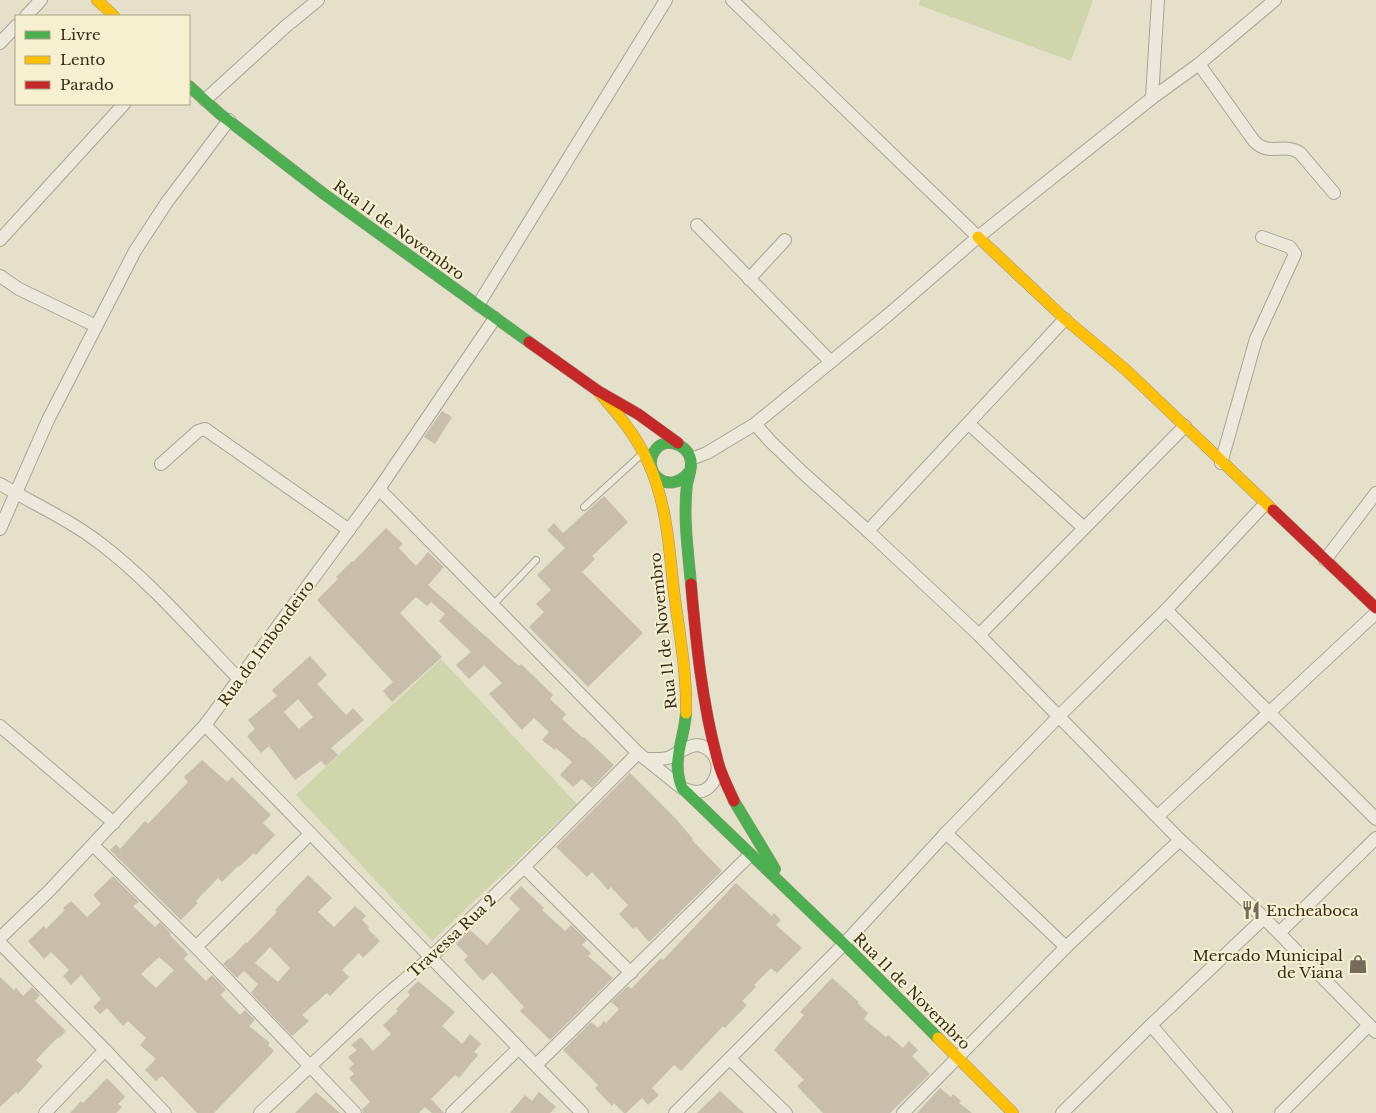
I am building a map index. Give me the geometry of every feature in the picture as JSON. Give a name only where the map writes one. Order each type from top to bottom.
[{"type":"main road","points":[[97,0],[113,15]]},
{"type":"main road","name":"Rua 11 de Novembro","points":[[190,87],[229,120],[324,194],[598,391],[638,414],[684,447],[691,465],[685,501],[686,542],[694,623],[704,693],[717,760],[737,808],[789,891]]},
{"type":"main road","points":[[978,237],[1066,319],[1126,370],[1221,463],[1376,608]]},
{"type":"main road","name":"Rua 11 de Novembro","points":[[598,391],[631,432],[653,472]]},
{"type":"main road","name":"Rua 11 de Novembro","points":[[678,443],[672,442],[658,446],[651,458],[663,506],[669,541],[685,681],[686,717],[680,750],[676,759],[676,770],[682,788],[844,944],[1013,1113]]},
{"type":"main road","points":[[653,472],[662,481],[675,483],[686,477],[691,465]]},
{"type":"street","points":[[27,15],[41,0]]},
{"type":"street","points":[[205,100],[285,26],[318,0]]},
{"type":"street","points":[[478,305],[666,0]]},
{"type":"street","points":[[732,0],[978,237]]},
{"type":"street","points":[[1152,98],[1158,0]]},
{"type":"street","points":[[691,465],[755,424],[978,237],[1152,98],[1200,64],[1269,3]]},
{"type":"street","points":[[0,43],[15,27]]},
{"type":"street","points":[[1200,64],[1259,147],[1268,150],[1294,149],[1300,152],[1334,193]]},
{"type":"street","points":[[0,240],[123,105]]},
{"type":"street","points":[[0,529],[48,420],[126,267],[167,202],[229,120]]},
{"type":"street","points":[[697,224],[749,280],[831,362]]},
{"type":"street","points":[[1221,463],[1256,340],[1295,254],[1290,247],[1262,237]]},
{"type":"street","points":[[749,280],[785,240]]},
{"type":"street","points":[[0,276],[19,289],[96,326]]},
{"type":"street","name":"Rua do Imbondeiro","points":[[0,938],[114,824],[206,725],[379,489],[495,318]]},
{"type":"street","points":[[868,531],[1066,319]]},
{"type":"street","points":[[755,424],[770,442],[978,635],[1180,840],[1264,918],[1373,1028],[1280,1113]]},
{"type":"street","points":[[969,424],[1084,528]]},
{"type":"street","points":[[978,635],[1185,426]]},
{"type":"street","points":[[161,464],[198,431],[205,429],[349,530]]},
{"type":"street","points":[[0,484],[58,516],[114,554],[162,599],[240,680]]},
{"type":"street","points":[[379,489],[642,756],[682,788],[697,792],[708,788],[718,771],[717,760],[712,753],[702,747],[693,746],[680,750],[666,758],[642,756]]},
{"type":"street","points":[[1325,560],[1376,493]]},
{"type":"street","points":[[675,1113],[844,944],[946,833],[1059,716],[1166,610],[1265,504]]},
{"type":"street","points":[[1166,610],[1376,819]]},
{"type":"street","points":[[1158,816],[1376,613]]},
{"type":"street","points":[[206,725],[582,1113]]},
{"type":"street","points":[[0,726],[114,824]]},
{"type":"street","name":"Travessa Rua 2","points":[[260,1113],[383,998],[430,958],[642,756]]},
{"type":"street","points":[[946,833],[1066,947]]},
{"type":"street","points":[[196,946],[310,834]]},
{"type":"street","points":[[1279,933],[1376,838]]},
{"type":"street","points":[[903,1113],[1066,947],[1180,840]]},
{"type":"street","points":[[92,845],[196,946],[355,1113]]},
{"type":"street","points":[[536,1065],[750,855]]},
{"type":"street","points":[[524,867],[631,973]]},
{"type":"street","points":[[1062,1113],[1151,1024],[1264,918]]},
{"type":"street","points":[[0,943],[106,1050],[165,1113]]},
{"type":"street","points":[[1151,1024],[1226,1113]]},
{"type":"street","points":[[452,1113],[519,1048]]},
{"type":"street","points":[[45,1113],[106,1050]]},
{"type":"street","points":[[730,1059],[786,1113]]},
{"type":"lane","points":[[584,507],[643,453]]},
{"type":"lane","points":[[493,605],[536,560]]},
{"type":"green space","points":[[920,0],[1093,0],[1071,61],[919,5]]},
{"type":"green space","points":[[441,659],[577,804],[432,941],[296,795]]},
{"type":"building","points":[[442,411],[452,417],[435,444],[424,437]]},
{"type":"building","points":[[604,496],[628,522],[592,556],[595,559],[582,572],[643,633],[588,687],[529,627],[544,612],[536,604],[551,590],[537,575],[565,548],[547,530],[554,523],[563,533]]},
{"type":"building","points":[[386,528],[403,544],[399,548],[416,566],[428,552],[444,567],[428,585],[519,666],[521,664],[553,695],[550,699],[566,714],[562,719],[614,765],[592,788],[582,779],[573,787],[560,775],[572,762],[556,748],[555,750],[542,740],[549,732],[534,718],[522,730],[489,694],[502,683],[484,665],[469,679],[456,665],[471,652],[439,621],[445,614],[431,602],[427,606],[416,597],[400,613],[442,657],[392,702],[383,691],[393,682],[317,600],[338,579],[336,577]]},
{"type":"building","points":[[310,656],[327,675],[317,684],[346,715],[353,708],[364,720],[331,748],[338,755],[326,766],[321,761],[295,780],[269,746],[261,753],[247,736],[255,729],[248,720],[277,696],[272,690]],"holes":[[[298,699],[313,717],[299,729],[284,712]]]},
{"type":"building","points":[[202,760],[227,782],[232,777],[271,815],[263,823],[275,835],[256,855],[254,853],[222,882],[218,878],[196,901],[198,903],[181,920],[110,850],[116,844],[120,849],[145,821],[148,824],[188,782],[184,777]]},
{"type":"building","points":[[630,773],[677,820],[692,840],[722,871],[649,942],[636,927],[633,929],[619,914],[628,905],[611,887],[608,890],[592,872],[587,877],[556,847]]},
{"type":"building","points":[[308,875],[332,898],[318,912],[334,927],[355,906],[366,916],[362,920],[380,941],[363,958],[359,953],[342,970],[349,977],[330,996],[327,993],[302,1015],[309,1021],[292,1036],[251,993],[258,984],[244,971],[237,978],[223,964],[247,943],[277,912],[275,910]],"holes":[[[270,947],[290,968],[278,982],[255,963]]]},
{"type":"building","points":[[113,876],[139,902],[133,906],[155,927],[160,922],[188,954],[184,959],[206,981],[212,975],[226,990],[220,995],[240,1015],[245,1010],[255,1020],[249,1026],[270,1043],[268,1045],[274,1051],[214,1113],[197,1113],[162,1076],[156,1081],[145,1070],[156,1059],[140,1045],[146,1038],[128,1021],[123,1026],[107,1008],[100,1014],[93,1007],[101,999],[81,975],[71,985],[63,976],[69,970],[51,952],[44,959],[28,941],[44,926],[46,929],[65,910],[63,908],[71,901],[87,917],[101,904],[93,895]],"holes":[[[159,957],[174,970],[156,988],[141,974]]]},
{"type":"building","points":[[736,883],[772,916],[774,913],[781,920],[776,925],[802,948],[777,973],[771,968],[754,985],[756,987],[742,1001],[747,1005],[725,1028],[723,1026],[681,1071],[674,1065],[652,1088],[659,1095],[648,1105],[642,1098],[624,1113],[614,1103],[612,1106],[595,1088],[598,1085],[563,1050],[591,1022],[598,1028],[604,1021],[606,1023],[619,1009],[611,1002],[628,986],[631,989],[661,958],[663,960]]},
{"type":"building","points":[[521,886],[544,908],[542,910],[565,931],[571,925],[587,940],[582,945],[591,953],[588,956],[613,978],[550,1040],[520,1011],[524,1007],[492,972],[483,981],[464,960],[468,956],[456,944],[470,930],[487,945],[520,909],[509,898]]},
{"type":"building","points":[[0,977],[14,990],[16,988],[23,996],[32,987],[40,995],[35,1001],[66,1031],[36,1060],[43,1066],[18,1094],[16,1092],[0,1107]]},
{"type":"building","points":[[832,978],[859,1002],[868,1013],[864,1019],[886,1037],[888,1035],[903,1048],[909,1041],[918,1050],[912,1056],[930,1074],[890,1113],[823,1113],[797,1086],[804,1080],[774,1050],[804,1015],[800,1012]]},
{"type":"building","points":[[418,981],[455,1012],[442,1026],[462,1044],[470,1034],[481,1044],[474,1052],[478,1055],[459,1078],[455,1075],[431,1099],[444,1113],[432,1113],[425,1107],[419,1113],[363,1113],[362,1109],[370,1102],[349,1078],[354,1074],[349,1068],[354,1064],[348,1057],[357,1050],[351,1045],[361,1037],[373,1051],[391,1034],[383,1025],[398,1011],[396,1009],[410,995],[407,992]]},
{"type":"building","points":[[107,1078],[125,1097],[118,1104],[122,1107],[116,1113],[70,1113],[81,1101],[83,1103]]},
{"type":"building","points":[[940,1088],[951,1097],[953,1094],[961,1101],[959,1103],[972,1113],[917,1113]]},
{"type":"building","points":[[720,1091],[744,1113],[697,1113]]},
{"type":"building","points":[[316,1092],[340,1113],[295,1113]]},
{"type":"building","points":[[539,1092],[556,1107],[550,1113],[510,1113],[525,1095],[532,1101]]},
{"type":"traffic: fast","points":[[190,87],[220,114],[324,194],[529,342]]},
{"type":"traffic: fast","points":[[690,471],[682,479],[665,482],[653,473],[652,457],[660,445],[670,443],[680,446],[688,452],[691,460],[690,474],[687,484],[686,509],[686,534],[691,584]]},
{"type":"traffic: fast","points":[[686,713],[678,760],[679,778],[682,788],[844,944],[938,1038]]},
{"type":"traffic: fast","points":[[734,801],[775,869]]},
{"type":"traffic: slow","points":[[97,0],[113,15]]},
{"type":"traffic: slow","points":[[978,237],[1065,319],[1126,370],[1273,510]]},
{"type":"traffic: slow","points":[[598,391],[638,443],[648,462],[659,493],[669,542],[685,682],[686,713]]},
{"type":"traffic: slow","points":[[938,1038],[1013,1113]]},
{"type":"traffic: jam","points":[[529,342],[598,391],[638,414],[678,443]]},
{"type":"traffic: jam","points":[[1273,510],[1376,608]]},
{"type":"traffic: jam","points":[[691,584],[697,650],[707,715],[718,764],[734,801]]},
{"type":"place","name":"Encheaboca","points":[[1251,910]]},
{"type":"place","name":"Mercado Municipal de Viana","points":[[1358,964]]}]
